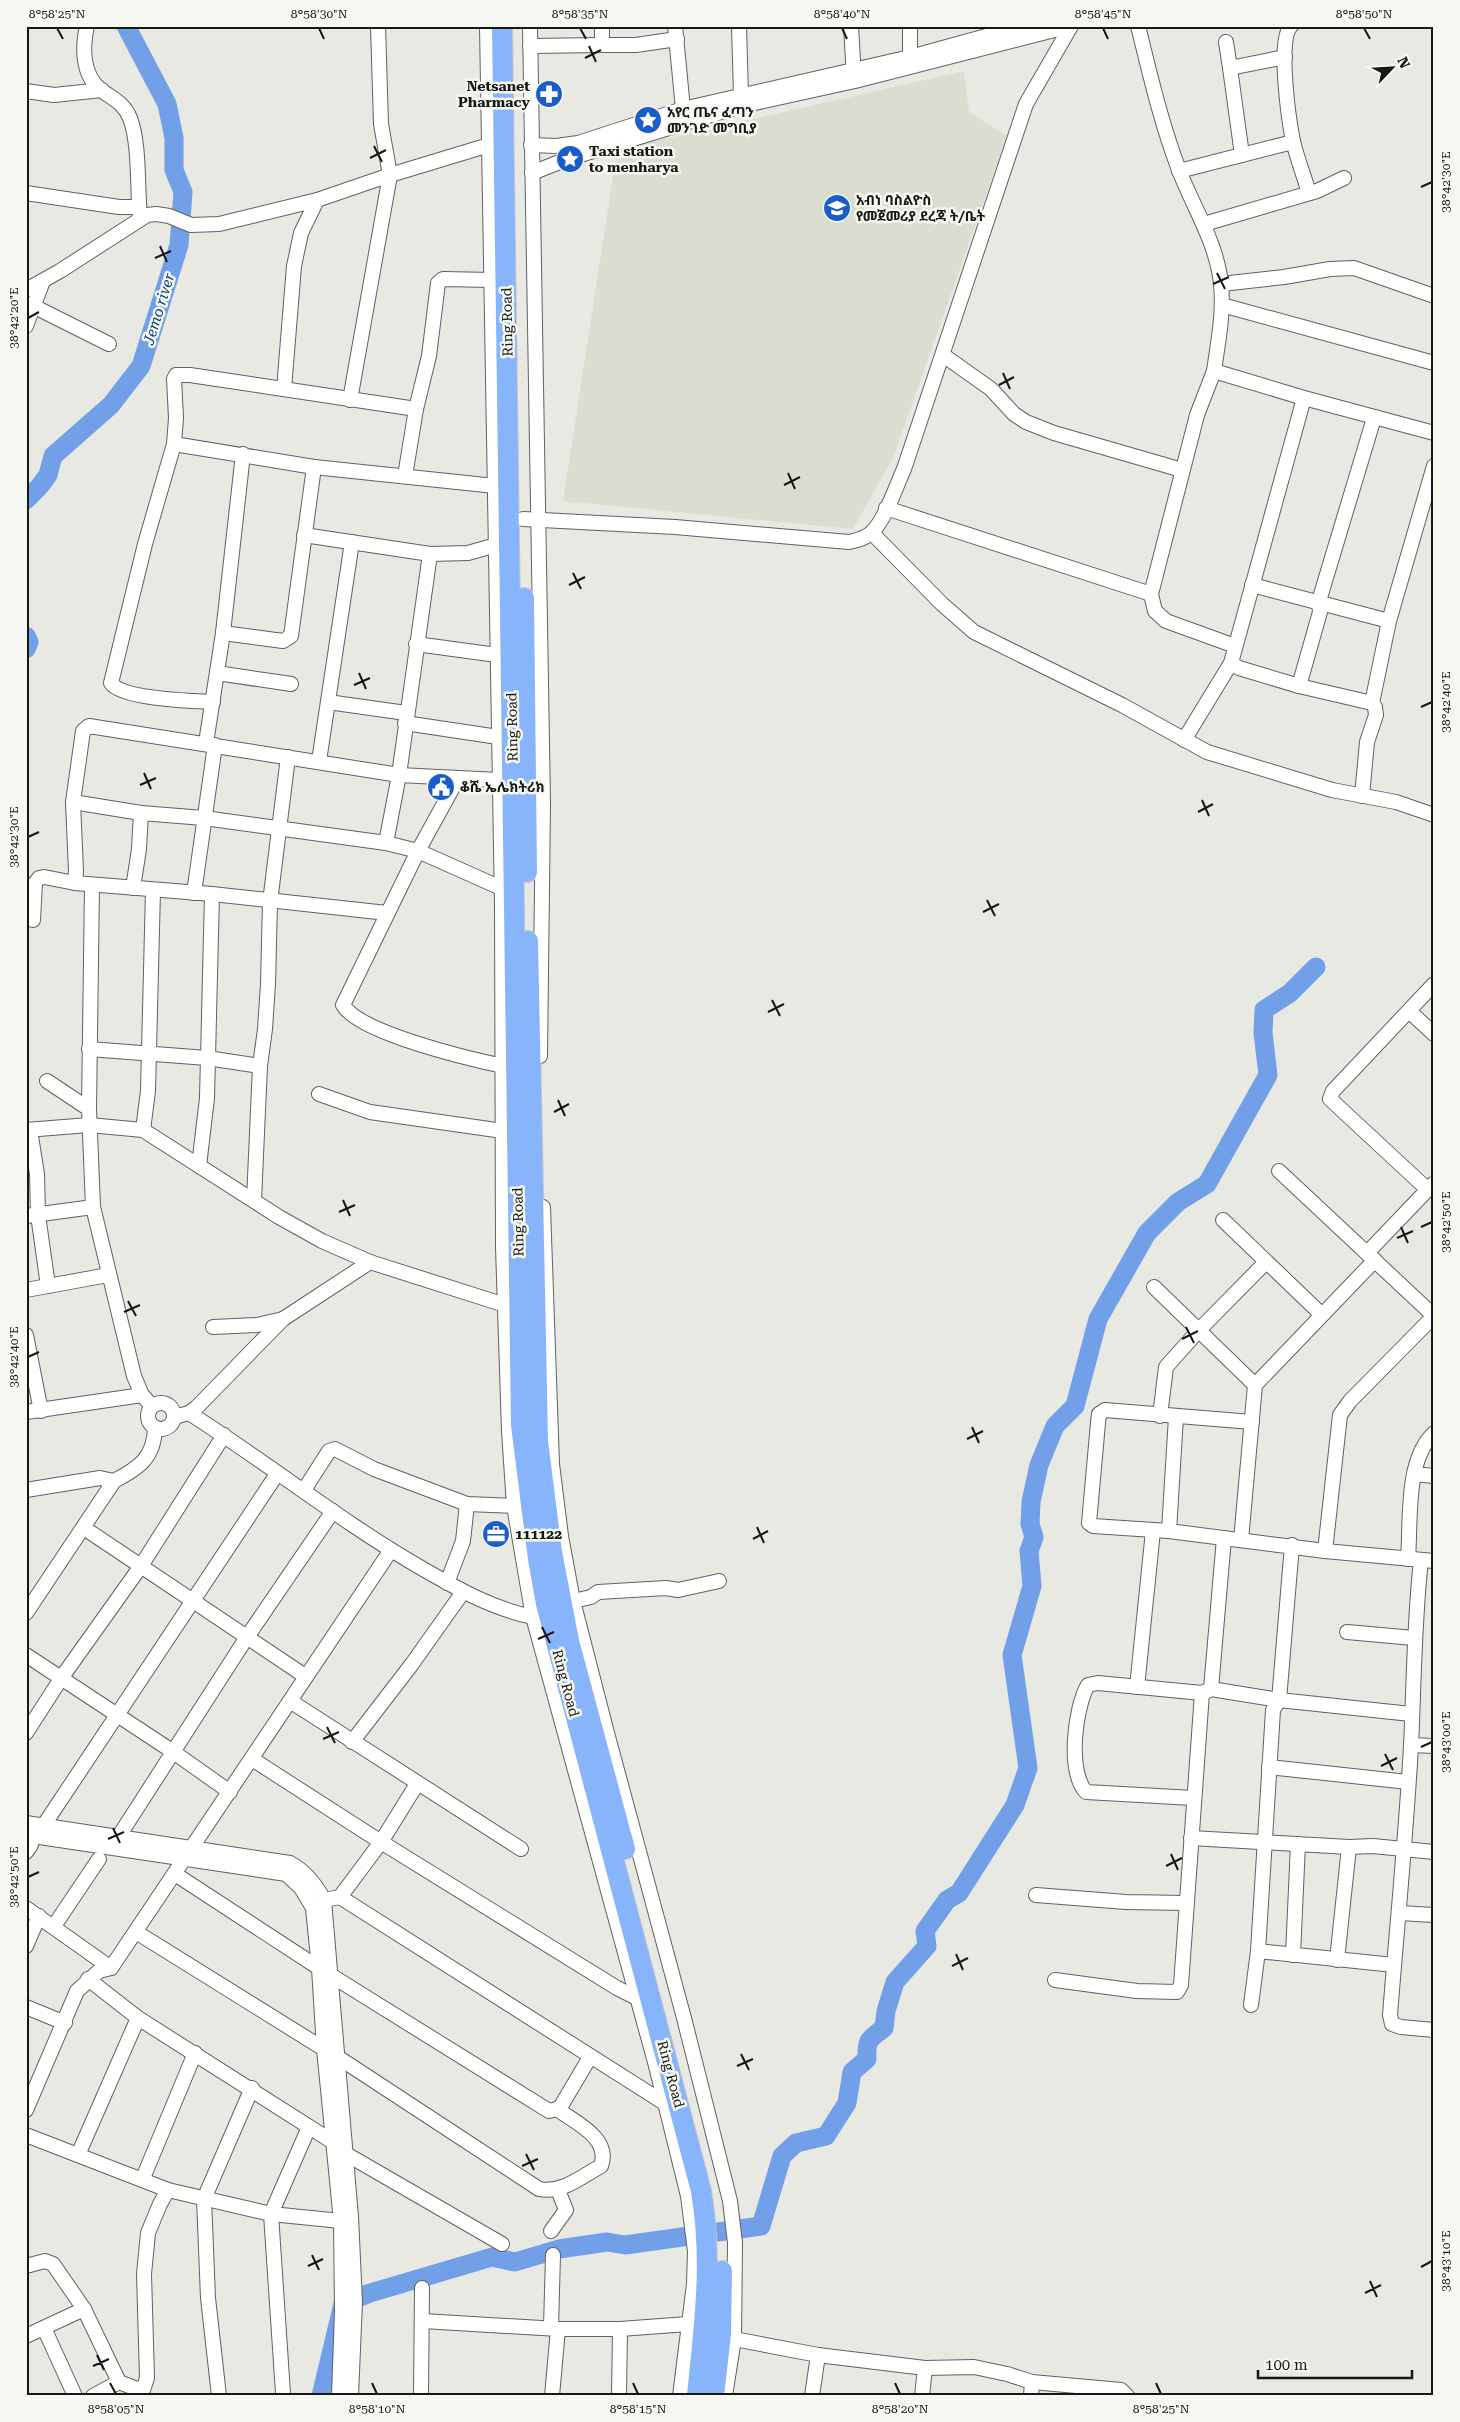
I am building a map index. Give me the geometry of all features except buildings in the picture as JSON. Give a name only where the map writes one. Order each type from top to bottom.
[{"type":"highway","name":"Ring Road","points":[[502,26],[521,1424],[538,1559],[546,1604],[710,2204]]},
{"type":"highway","name":"Ring Road","points":[[516,26],[530,519],[535,1352],[538,1441],[552,1552],[570,1641],[710,2204],[721,2334],[714,2396]]},
{"type":"highway","name":"Ring Road","points":[[697,2396],[708,2286],[715,2247]]},
{"type":"street","points":[[87,26],[84,38],[87,72],[93,83],[122,105],[130,119],[140,212]]},
{"type":"street","points":[[350,400],[390,175],[381,124],[378,26]]},
{"type":"street","points":[[487,26],[500,780],[505,1305],[514,1506],[533,1617],[666,2104],[710,2204]]},
{"type":"street","points":[[530,26],[532,173],[530,519],[542,803],[540,1045],[548,1387],[552,1464],[561,1536],[573,1601],[687,2028],[715,2247],[734,2339],[725,2396]]},
{"type":"street","points":[[602,26],[602,45]]},
{"type":"street","points":[[739,26],[741,95]]},
{"type":"street","points":[[851,26],[854,75]]},
{"type":"street","points":[[910,26],[910,57]]},
{"type":"street","points":[[532,173],[567,159],[681,122],[854,75],[910,57],[974,33],[1023,26]]},
{"type":"street","points":[[530,519],[675,527],[849,542],[861,540],[872,532],[886,508],[904,469],[1026,104],[1071,26]]},
{"type":"street","points":[[531,146],[556,146],[578,143],[683,109],[741,95],[854,75],[1071,26]]},
{"type":"street","points":[[1138,26],[1161,117],[1179,171],[1204,224],[1216,261],[1221,284],[1222,305],[1214,371],[1197,415],[1151,594],[1155,611],[1166,621],[1235,646]]},
{"type":"street","points":[[1291,26],[1285,36],[1286,96],[1293,142],[1309,193]]},
{"type":"street","points":[[530,46],[636,45],[676,33],[683,109]]},
{"type":"street","points":[[1226,42],[1242,155]]},
{"type":"street","points":[[1230,68],[1285,57]]},
{"type":"street","points":[[26,91],[54,95],[102,90]]},
{"type":"street","points":[[1179,171],[1293,142]]},
{"type":"street","points":[[26,193],[169,216],[191,225],[219,224],[317,200],[390,175],[489,145]]},
{"type":"street","points":[[1204,224],[1309,193],[1332,185],[1344,178]]},
{"type":"street","points":[[284,389],[294,266],[301,233],[317,200]]},
{"type":"street","points":[[26,290],[106,242],[140,212]]},
{"type":"street","points":[[1221,284],[1284,277],[1330,269],[1354,268],[1434,296]]},
{"type":"street","points":[[405,476],[416,409],[429,356],[438,283],[443,279],[492,280]]},
{"type":"street","points":[[26,326],[35,307],[42,281]]},
{"type":"street","points":[[1222,305],[1434,363]]},
{"type":"street","points":[[35,307],[109,344]]},
{"type":"street","points":[[943,355],[991,389],[1014,414],[1026,422],[1054,433],[1182,470]]},
{"type":"street","points":[[1214,371],[1434,434]]},
{"type":"street","points":[[213,702],[155,697],[118,690],[111,683],[145,544],[174,444],[176,418],[174,379],[176,376],[190,375],[416,409]]},
{"type":"street","points":[[1184,740],[1231,663],[1304,398]]},
{"type":"street","points":[[1299,686],[1320,612],[1319,601],[1374,418]]},
{"type":"street","points":[[174,444],[314,467],[495,486]]},
{"type":"street","points":[[194,893],[204,818],[213,702],[243,454]]},
{"type":"street","points":[[1362,796],[1367,742],[1376,716],[1375,707],[1372,702],[1388,620],[1434,466]]},
{"type":"street","points":[[222,633],[283,641],[291,636],[314,467]]},
{"type":"street","points":[[886,508],[1151,594]]},
{"type":"street","points":[[872,532],[942,604],[974,632],[1122,705],[1207,752],[1332,790],[1396,802],[1433,814]]},
{"type":"street","points":[[304,535],[430,554],[468,553],[496,545]]},
{"type":"street","points":[[319,761],[352,542]]},
{"type":"street","points":[[386,842],[399,775],[430,554]]},
{"type":"street","points":[[1252,585],[1388,620]]},
{"type":"street","points":[[416,644],[497,655]]},
{"type":"street","points":[[1231,663],[1239,668],[1299,686],[1372,702]]},
{"type":"street","points":[[217,673],[291,684]]},
{"type":"street","points":[[328,702],[498,736]]},
{"type":"street","points":[[75,883],[73,802],[82,731],[88,726],[399,775],[457,780],[500,780]]},
{"type":"street","points":[[254,1200],[260,1066],[265,1029],[270,902],[277,827],[288,757]]},
{"type":"street","points":[[457,780],[418,851],[343,1006],[354,1018],[407,1040],[425,1044],[452,1055],[503,1066]]},
{"type":"street","points":[[73,802],[141,813],[204,818],[386,842],[418,851],[501,888]]},
{"type":"street","points":[[133,888],[139,850],[141,813]]},
{"type":"street","points":[[32,920],[36,880],[44,878],[92,885],[212,894],[270,902],[387,913]]},
{"type":"street","points":[[92,885],[89,1125],[94,1207],[108,1275],[134,1376],[142,1395],[152,1406]]},
{"type":"street","points":[[143,1130],[148,1091],[153,890]]},
{"type":"street","points":[[199,1166],[207,1098],[212,894]]},
{"type":"street","points":[[1242,1540],[1255,1385],[1321,1314],[1430,1186],[1330,1099],[1333,1091],[1434,984]]},
{"type":"street","points":[[1409,1011],[1434,1034]]},
{"type":"street","points":[[89,1049],[207,1058],[260,1066]]},
{"type":"street","points":[[47,1081],[89,1109]]},
{"type":"street","points":[[319,1094],[370,1112],[503,1131]]},
{"type":"street","points":[[48,1286],[32,1216],[37,1174],[28,1130],[89,1125],[143,1130],[254,1200],[322,1240],[370,1262],[505,1305]]},
{"type":"street","points":[[1280,1171],[1434,1316],[1350,1401],[1340,1415],[1325,1551]]},
{"type":"street","points":[[32,1216],[94,1207]]},
{"type":"street","points":[[1223,1220],[1321,1314]]},
{"type":"street","points":[[174,1417],[189,1413],[283,1319],[370,1262]]},
{"type":"street","points":[[1160,1416],[1166,1367],[1199,1330],[1266,1262]]},
{"type":"street","points":[[26,1290],[108,1275]]},
{"type":"street","points":[[1154,1287],[1255,1385]]},
{"type":"street","points":[[213,1327],[257,1325],[283,1319]]},
{"type":"street","points":[[26,1335],[41,1411]]},
{"type":"street","points":[[26,1412],[142,1395]]},
{"type":"street","points":[[152,1406],[164,1403],[174,1411],[174,1417],[168,1428],[155,1428]]},
{"type":"street","points":[[26,1613],[114,1481],[135,1470],[149,1455],[155,1442],[155,1428],[148,1418],[152,1406]]},
{"type":"street","points":[[1252,1422],[1160,1416],[1105,1410],[1099,1414],[1089,1523],[1093,1526],[1168,1531],[1292,1545],[1325,1551],[1421,1560]]},
{"type":"street","points":[[189,1413],[391,1550],[463,1592],[508,1612],[533,1617]]},
{"type":"street","points":[[1168,1531],[1176,1417]]},
{"type":"street","points":[[1434,1433],[1417,1456],[1414,1474],[1421,1560],[1414,1638],[1411,1745],[1404,1850],[1390,2015],[1392,2024],[1401,2027],[1434,2030]]},
{"type":"street","points":[[26,1733],[62,1677],[141,1566],[224,1436]]},
{"type":"street","points":[[304,1490],[329,1451],[335,1450],[374,1469],[467,1504],[514,1506]]},
{"type":"street","points":[[44,1825],[277,1474]]},
{"type":"street","points":[[1414,1474],[1434,1476]]},
{"type":"street","points":[[26,1490],[100,1478],[114,1481]]},
{"type":"street","points":[[447,1583],[462,1541],[467,1504]]},
{"type":"street","points":[[119,1836],[246,1637],[333,1511]]},
{"type":"street","points":[[84,1528],[304,1676]]},
{"type":"street","points":[[1137,1687],[1153,1531]]},
{"type":"street","points":[[1055,1980],[1137,1990],[1177,1992],[1181,1985],[1193,1798],[1224,1538]]},
{"type":"street","points":[[1251,2005],[1258,1951],[1273,1710],[1279,1700],[1292,1545]]},
{"type":"street","points":[[26,2110],[65,2023],[77,1991],[98,1970],[111,1968],[252,1759],[304,1676],[391,1550]]},
{"type":"street","points":[[573,1601],[591,1597],[598,1592],[666,1588],[678,1590],[718,1581]]},
{"type":"street","points":[[352,1742],[412,1664],[463,1592]]},
{"type":"street","points":[[1348,1632],[1414,1638]]},
{"type":"street","points":[[26,1655],[62,1677],[116,1716],[172,1751],[230,1792]]},
{"type":"street","points":[[1193,1798],[1086,1792],[1080,1785],[1076,1770],[1077,1722],[1082,1696],[1088,1685],[1098,1682],[1137,1687],[1206,1691],[1411,1714]]},
{"type":"street","points":[[290,1701],[521,1849]]},
{"type":"street","points":[[1411,1745],[1434,1746]]},
{"type":"street","points":[[252,1759],[381,1842],[617,1988],[637,1998]]},
{"type":"street","points":[[1269,1767],[1408,1782]]},
{"type":"street","points":[[324,1900],[340,1897],[381,1842],[417,1784]]},
{"type":"street","points":[[26,1823],[119,1836],[286,1874],[301,1888],[313,1908],[324,2049],[338,2151],[350,2295],[351,2396]]},
{"type":"street","points":[[1191,1838],[1349,1847],[1373,1846],[1434,1852]]},
{"type":"street","points":[[28,1844],[190,1852],[290,1863],[311,1881],[324,1900],[332,1976],[341,2221],[350,2295],[342,2311],[339,2396]]},
{"type":"street","points":[[1293,1955],[1298,1844]]},
{"type":"street","points":[[1337,1960],[1349,1847]]},
{"type":"street","points":[[54,1926],[100,1859]]},
{"type":"street","points":[[175,1874],[319,1968]]},
{"type":"street","points":[[1036,1895],[1126,1902],[1186,1903]]},
{"type":"street","points":[[340,1897],[666,2104]]},
{"type":"street","points":[[26,1908],[111,1968]]},
{"type":"street","points":[[1399,1913],[1434,1915]]},
{"type":"street","points":[[26,1946],[39,1916]]},
{"type":"street","points":[[136,1932],[324,2049]]},
{"type":"street","points":[[1258,1951],[1394,1965]]},
{"type":"street","points":[[332,1976],[548,2111],[557,2109],[590,2057]]},
{"type":"street","points":[[88,1979],[138,2018],[252,2088],[309,2127],[338,2151],[502,2244]]},
{"type":"street","points":[[26,2007],[65,2023]]},
{"type":"street","points":[[78,2155],[138,2018]]},
{"type":"street","points":[[143,2178],[195,2053]]},
{"type":"street","points":[[336,2056],[539,2188],[558,2190],[601,2166],[604,2157],[602,2146],[597,2138],[557,2109]]},
{"type":"street","points":[[219,2396],[208,2298],[204,2199],[252,2088]]},
{"type":"street","points":[[284,2392],[271,2214],[309,2127]]},
{"type":"street","points":[[26,2135],[143,2178],[168,2190],[271,2214],[341,2221]]},
{"type":"street","points":[[26,2266],[45,2261],[53,2264],[84,2309],[119,2382],[142,2393],[147,2378],[144,2274],[148,2233],[168,2190]]},
{"type":"street","points":[[551,2231],[566,2210],[558,2190]]},
{"type":"street","points":[[680,2396],[694,2284],[715,2247]]},
{"type":"street","points":[[552,2396],[555,2328],[553,2255]]},
{"type":"street","points":[[421,2396],[422,2288]]},
{"type":"street","points":[[26,2336],[84,2309]]},
{"type":"street","points":[[423,2321],[555,2328],[620,2329],[688,2324]]},
{"type":"street","points":[[44,2328],[75,2396]]},
{"type":"street","points":[[619,2396],[620,2329]]},
{"type":"street","points":[[734,2339],[818,2355],[925,2368],[974,2367],[1007,2374],[1032,2389],[1121,2390],[1127,2396]]},
{"type":"street","points":[[812,2396],[818,2355]]},
{"type":"street","points":[[922,2396],[925,2368]]},
{"type":"street","points":[[93,2396],[119,2382]]},
{"type":"shaded area","points":[[964,71],[969,112],[1007,136],[893,458],[853,529],[563,501],[617,150]]},
{"type":"waterway","name":"Jemo river","points":[[26,500],[48,475],[53,456],[111,405],[141,366],[179,245],[183,192],[174,170],[174,138],[167,104],[126,26]]},
{"type":"waterway","name":"Jemo river","points":[[26,636],[29,642],[26,649]]},
{"type":"waterway","points":[[321,2396],[343,2304],[370,2293],[492,2257],[515,2262],[559,2249],[607,2242],[625,2245],[761,2226],[782,2156],[796,2143],[826,2136],[847,2103],[852,2072],[867,2059],[867,2048],[870,2040],[884,2028],[886,2011],[895,1982],[927,1946],[925,1931],[947,1900],[959,1893],[1015,1805],[1028,1768],[1012,1655],[1032,1586],[1029,1551],[1034,1537],[1030,1524],[1031,1502],[1039,1465],[1055,1426],[1075,1406],[1098,1319],[1147,1233],[1178,1202],[1207,1184],[1268,1075],[1263,1033],[1264,1010],[1290,993],[1316,967]]},
{"type":"place","name":"Netsanet Pharmacy","points":[[549,94]]},
{"type":"place","name":"አየር ጤና ፈጣን መንገድ መግቢያ","points":[[648,120]]},
{"type":"place","name":"Taxi station to menharya","points":[[570,159]]},
{"type":"place","name":"አብነ ባስልዮስ የመጀመሪያ ደረጃ ት/ቤት","points":[[837,208]]},
{"type":"place","name":"ቆሼ ኤሌክትሪክ","points":[[441,787]]},
{"type":"place","name":"111122","points":[[496,1534]]}]
